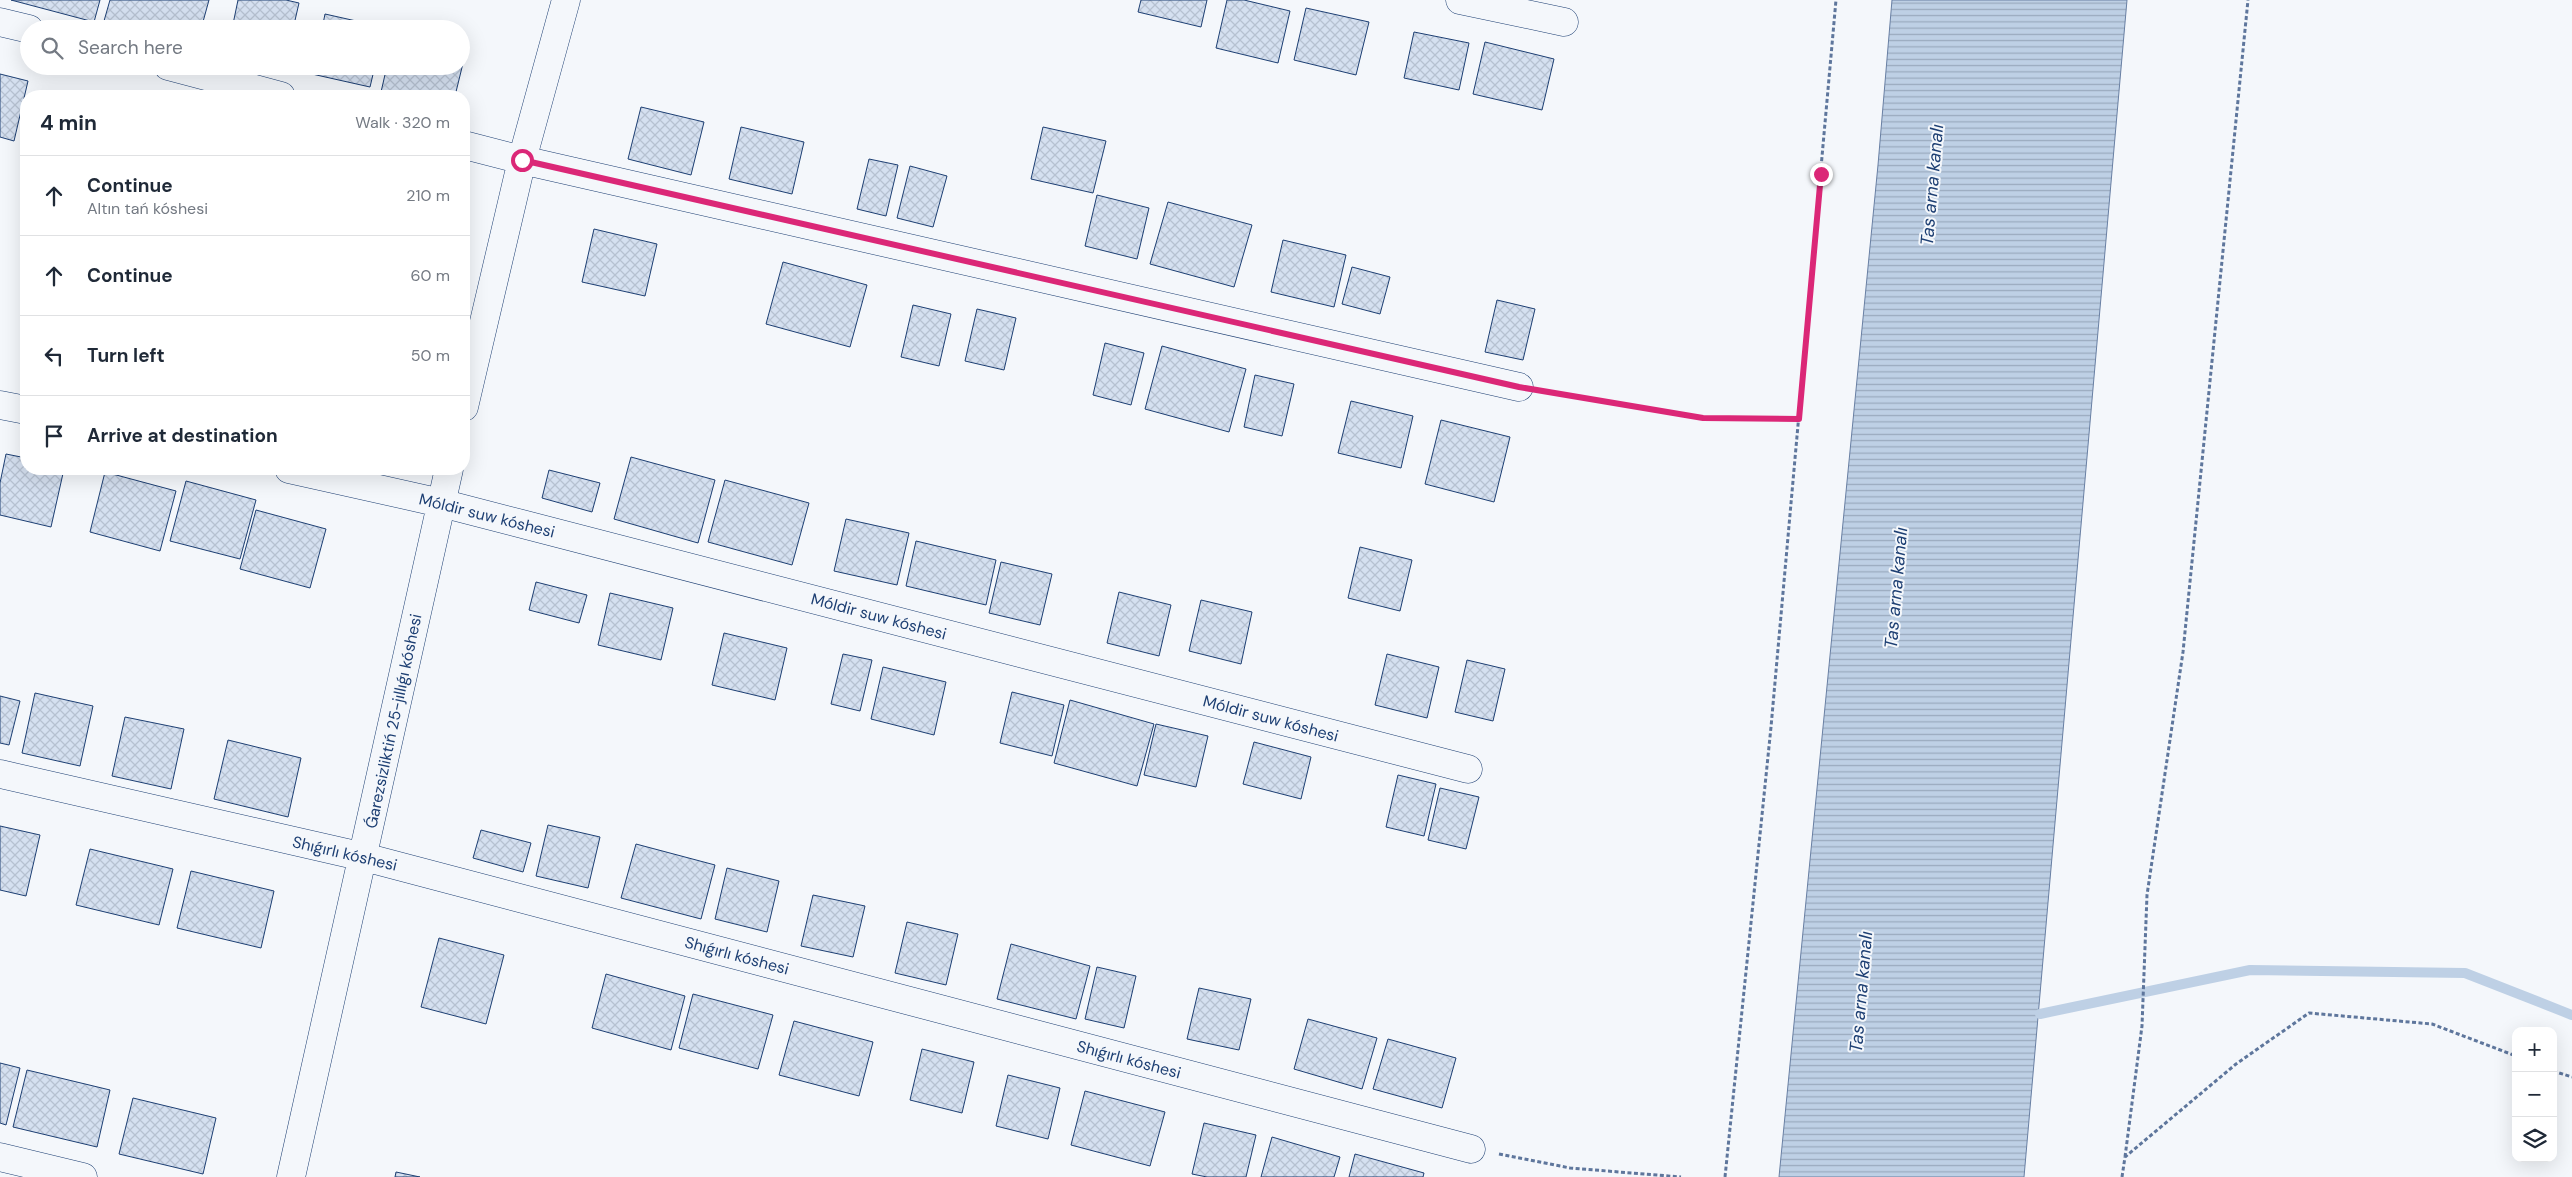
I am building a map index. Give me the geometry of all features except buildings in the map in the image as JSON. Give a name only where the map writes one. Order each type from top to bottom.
[{"type":"street","points":[[470,381],[522,160],[566,0]]},
{"type":"street","points":[[1460,0],[1564,22]]},
{"type":"street","points":[[0,22],[20,28]]},
{"type":"street","points":[[202,75],[258,90]]},
{"type":"street","points":[[470,147],[1519,387]]},
{"type":"street","points":[[0,405],[20,409]]},
{"type":"street","name":"Móldir suw kóshesi","points":[[317,475],[441,502],[1468,769]]},
{"type":"street","name":"Ǵarezsizliktiń 25-jıllıǵı kóshesi","points":[[291,1177],[364,857],[448,475]]},
{"type":"street","name":"Shıǵırlı kóshesi","points":[[0,774],[364,857],[1471,1149]]},
{"type":"street","points":[[0,1157],[83,1177]]},
{"type":"path","points":[[1725,1177],[1771,727],[1836,0]]},
{"type":"path","points":[[2122,1177],[2142,1026],[2147,896],[2183,652],[2248,0]]},
{"type":"path","points":[[1519,387],[1703,418],[1799,419]]},
{"type":"path","points":[[2125,1157],[2236,1064],[2309,1013],[2432,1024],[2512,1054]]},
{"type":"path","points":[[2556,1072],[2572,1077]]},
{"type":"path","points":[[1471,1149],[1570,1168],[1681,1177]]},
{"type":"water","name":"Tas arna kanalı","points":[[1892,0],[2127,0],[2024,1177],[1779,1177],[1878,165]]},
{"type":"waterway","points":[[2040,1014],[2250,970],[2465,973],[2572,1015]]},
{"type":"route","points":[[522,160],[1519,387],[1703,418],[1799,419],[1821,174]]}]
